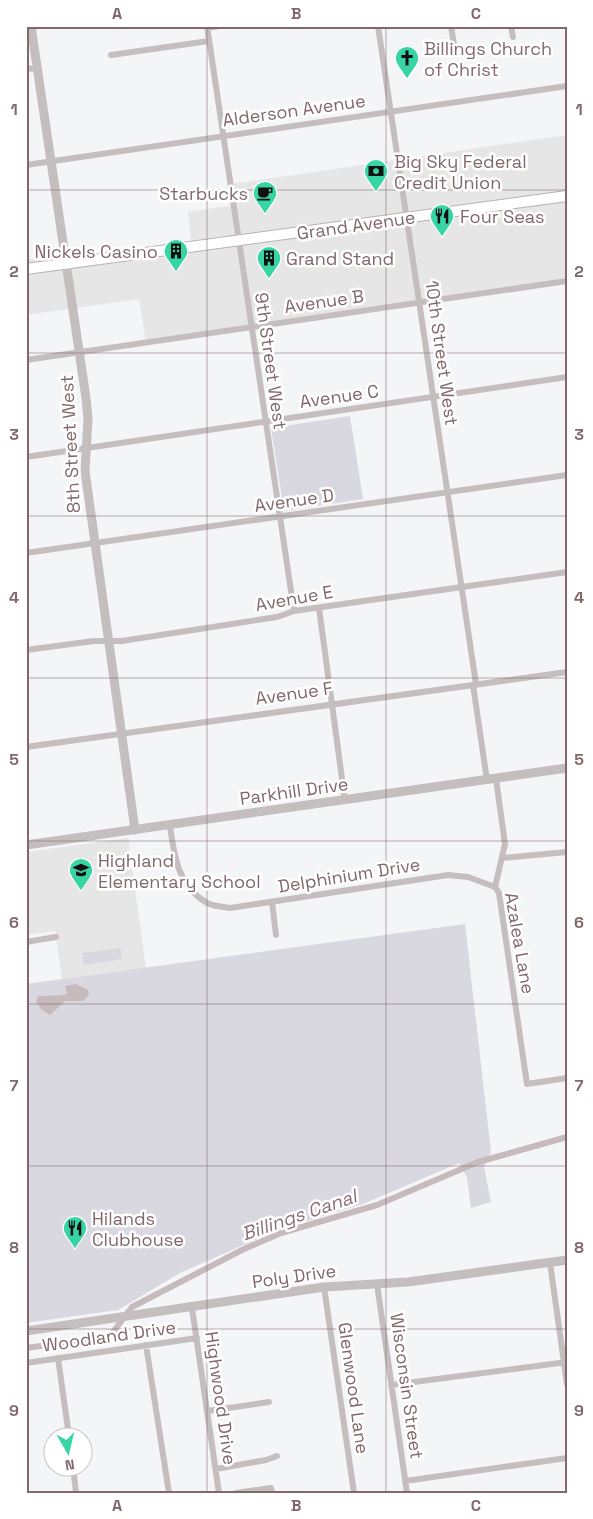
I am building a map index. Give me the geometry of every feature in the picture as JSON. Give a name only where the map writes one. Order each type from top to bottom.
[{"type":"main road","name":"Grand Avenue","points":[[26,269],[68,265],[567,196]]},
{"type":"street","name":"8th Street West","points":[[31,26],[80,352],[88,418],[85,472],[135,830]]},
{"type":"street","points":[[207,27],[219,26]]},
{"type":"street","name":"10th Street West","points":[[378,26],[462,586],[475,685],[492,779]]},
{"type":"street","points":[[451,26],[454,46]]},
{"type":"street","points":[[511,26],[513,37]]},
{"type":"street","name":"9th Street West","points":[[207,27],[264,422],[294,612]]},
{"type":"street","points":[[111,56],[209,41]]},
{"type":"street","points":[[26,69],[37,68]]},
{"type":"street","name":"Alderson Avenue","points":[[26,165],[567,86]]},
{"type":"street","name":"Avenue B","points":[[26,360],[567,281]]},
{"type":"street","name":"Avenue C","points":[[26,456],[567,377]]},
{"type":"street","name":"Avenue D","points":[[26,553],[567,475]]},
{"type":"street","name":"Avenue E","points":[[26,650],[122,640],[277,617],[294,612],[462,586],[567,572]]},
{"type":"street","points":[[319,608],[345,801]]},
{"type":"street","name":"Avenue F","points":[[26,747],[332,703],[567,672]]},
{"type":"street","name":"Parkhill Drive","points":[[26,845],[567,768]]},
{"type":"street","name":"Azalea Lane","points":[[492,779],[505,844],[495,887],[499,893],[527,1084],[567,1078]]},
{"type":"street","name":"Delphinium Drive","points":[[170,826],[178,870],[188,887],[208,903],[230,908],[448,875],[468,877],[495,887]]},
{"type":"street","points":[[503,858],[567,852]]},
{"type":"street","points":[[272,902],[276,935]]},
{"type":"street","points":[[26,942],[56,938]]},
{"type":"street","name":"Poly Drive","points":[[26,1331],[324,1287],[377,1284],[567,1260]]},
{"type":"street","points":[[550,1263],[567,1384]]},
{"type":"street","name":"Wisconsin Street","points":[[377,1284],[407,1493]]},
{"type":"street","name":"Glenwood Lane","points":[[324,1287],[354,1493]]},
{"type":"street","name":"Highwood Drive","points":[[192,1308],[219,1493]]},
{"type":"street","name":"Woodland Drive","points":[[26,1362],[197,1338]]},
{"type":"street","points":[[146,1345],[169,1493]]},
{"type":"street","points":[[58,1358],[68,1426]]},
{"type":"street","points":[[391,1385],[565,1362]]},
{"type":"street","points":[[208,1411],[269,1402]]},
{"type":"street","points":[[216,1469],[278,1456]]},
{"type":"street","points":[[405,1481],[567,1458]]},
{"type":"street","points":[[74,1476],[76,1493]]},
{"type":"street","points":[[236,1493],[271,1488],[272,1493]]},
{"type":"shaded area","points":[[567,135],[567,281],[146,342],[139,299],[26,315],[26,260],[64,254],[67,265],[192,248],[188,212],[234,205],[231,184]]},
{"type":"shaded area","points":[[350,416],[363,499],[284,511],[271,428]]},
{"type":"shaded area","name":"Highland Elementary School","points":[[128,838],[146,968],[62,979],[55,931],[26,935],[26,852]]},
{"type":"shaded area","points":[[465,924],[491,1152],[484,1167],[491,1202],[471,1208],[467,1177],[459,1163],[363,1204],[280,1229],[180,1273],[118,1310],[26,1323],[26,984]]},
{"type":"shaded area","points":[[120,948],[122,959],[83,965],[82,953]]},
{"type":"shaded area","points":[[76,984],[88,990],[89,995],[83,1001],[65,1001],[50,1015],[42,1010],[36,1002],[38,996],[64,995],[67,993],[65,986]]},
{"type":"waterway","name":"Billings Canal","points":[[26,1348],[106,1337],[113,1332],[132,1307],[244,1249],[281,1233],[377,1205],[478,1162],[567,1137]]},
{"type":"place","name":"Billings Church of Christ","points":[[407,79]]},
{"type":"place","name":"Big Sky Federal Credit Union","points":[[376,192]]},
{"type":"place","name":"Starbucks","points":[[265,214]]},
{"type":"place","name":"Four Seas","points":[[442,237]]},
{"type":"place","name":"Nickels Casino","points":[[176,272]]},
{"type":"place","name":"Grand Stand","points":[[269,279]]},
{"type":"place","name":"Highland Elementary School","points":[[81,891]]},
{"type":"place","name":"Hilands Clubhouse","points":[[75,1249]]}]
